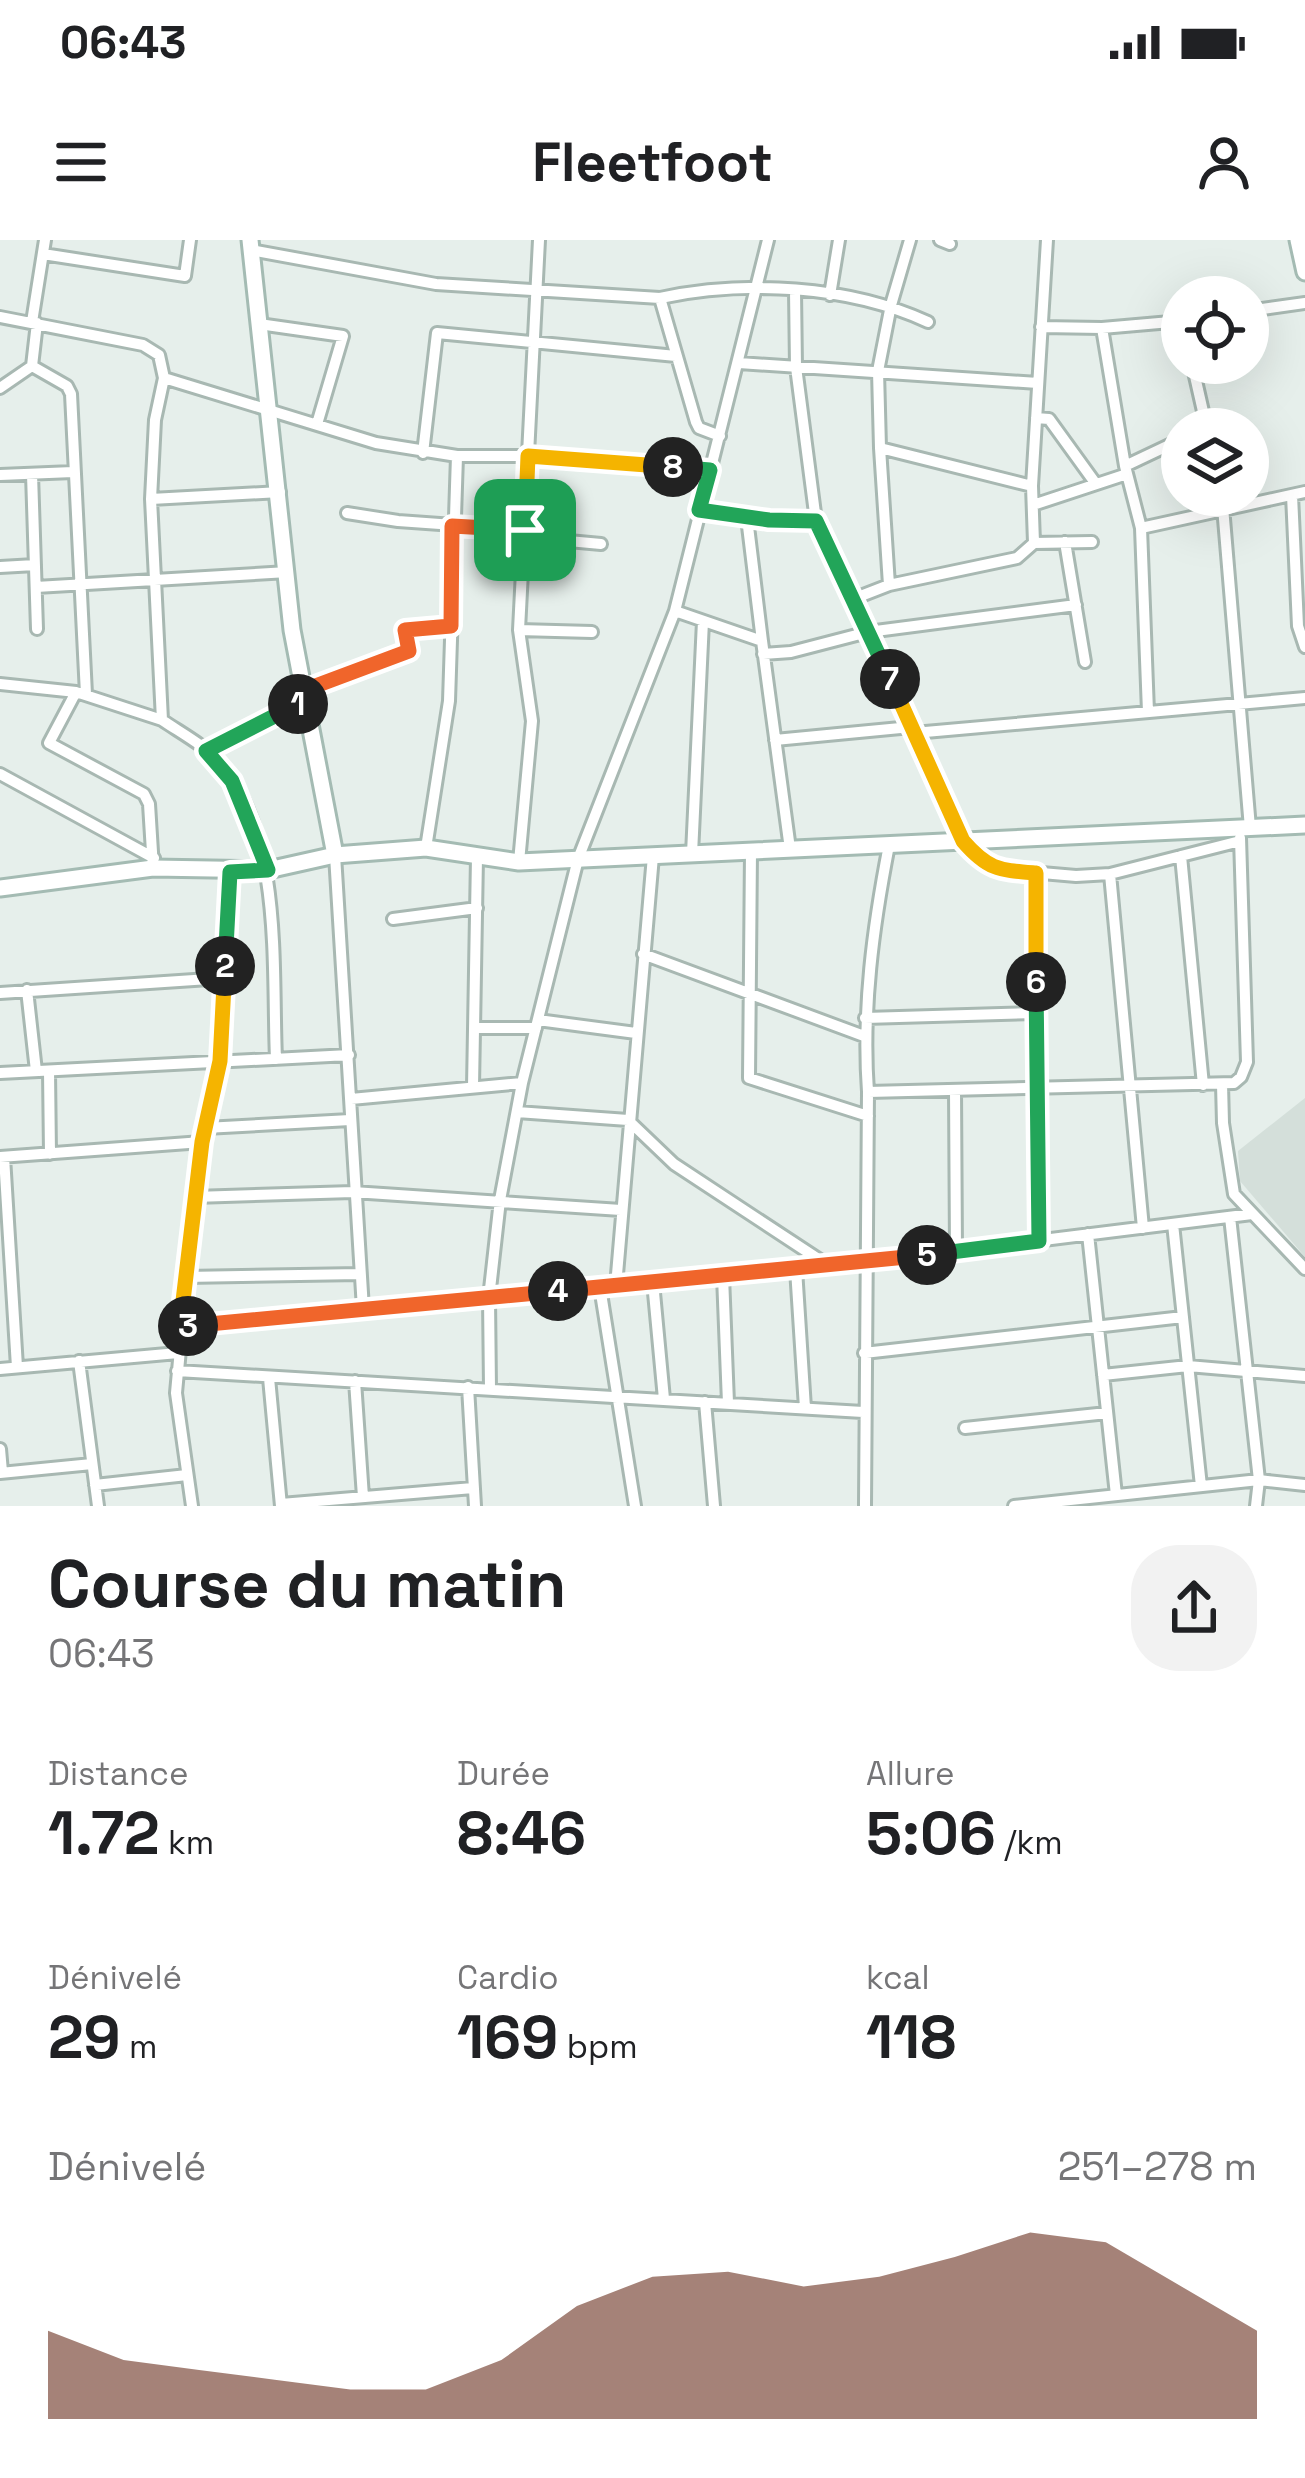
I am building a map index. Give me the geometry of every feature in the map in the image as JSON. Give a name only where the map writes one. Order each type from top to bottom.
[{"type":"street","points":[[32,366],[45,240]]},
{"type":"street","points":[[43,254],[185,276],[190,240]]},
{"type":"street","points":[[519,862],[532,721],[519,630],[539,240]]},
{"type":"street","points":[[490,1389],[489,1298],[500,1200],[522,1083],[578,859],[675,611],[768,240]]},
{"type":"street","points":[[830,295],[839,240]]},
{"type":"street","points":[[889,585],[878,371],[910,240]]},
{"type":"street","points":[[1034,543],[1032,486],[1047,240]]},
{"type":"street","points":[[1298,240],[1305,272]]},
{"type":"street","points":[[363,1309],[335,855],[303,696],[250,245],[401,280],[660,298],[700,291],[794,291],[891,304],[928,322]]},
{"type":"street","points":[[794,291],[796,367],[816,521],[963,841],[981,862],[996,869],[1110,874],[1180,856],[1243,832]]},
{"type":"street","points":[[660,298],[696,422],[699,428],[720,436]]},
{"type":"street","points":[[1269,308],[1305,303]]},
{"type":"street","points":[[0,317],[153,349],[159,355],[164,378],[155,420],[151,500],[162,720]]},
{"type":"street","points":[[1041,327],[1161,323]]},
{"type":"street","points":[[259,324],[343,336],[317,424]]},
{"type":"street","points":[[1102,328],[1126,470],[1141,528],[1148,712]]},
{"type":"street","points":[[423,453],[437,334],[676,356]]},
{"type":"street","points":[[739,363],[1038,383]]},
{"type":"street","points":[[0,388],[32,366]]},
{"type":"street","points":[[32,366],[70,389],[82,584],[81,693],[49,743],[144,794],[153,863]]},
{"type":"street","points":[[164,378],[423,453],[710,470]]},
{"type":"street","points":[[1036,418],[1048,419],[1096,484]]},
{"type":"street","points":[[880,448],[1032,486]]},
{"type":"street","points":[[1033,505],[1096,484],[1161,451]]},
{"type":"street","points":[[426,848],[448,718],[458,456]]},
{"type":"street","points":[[0,475],[74,472]]},
{"type":"street","points":[[32,474],[37,629]]},
{"type":"street","points":[[151,500],[280,492]]},
{"type":"street","points":[[1298,494],[1298,626],[1305,647]]},
{"type":"street","points":[[699,510],[816,521]]},
{"type":"street","points":[[347,513],[601,544]]},
{"type":"street","points":[[1141,528],[1197,516]]},
{"type":"street","points":[[868,1092],[1130,1088],[1222,1084],[1241,1077],[1247,1062],[1242,704],[1226,516]]},
{"type":"street","points":[[746,518],[790,849]]},
{"type":"street","points":[[1065,542],[1085,662]]},
{"type":"street","points":[[853,598],[889,585],[1016,558],[1034,543],[1092,542]]},
{"type":"street","points":[[0,567],[35,565]]},
{"type":"street","points":[[36,587],[287,572]]},
{"type":"street","points":[[675,611],[762,648],[790,652],[868,632],[1076,605]]},
{"type":"street","points":[[692,854],[704,621]]},
{"type":"street","points":[[206,751],[303,696],[409,651],[405,630],[451,626]]},
{"type":"street","points":[[519,630],[592,632]]},
{"type":"street","points":[[0,684],[81,693],[162,720],[206,751],[232,781],[268,870],[276,1059]]},
{"type":"street","points":[[775,740],[1305,698]]},
{"type":"street","points":[[0,774],[153,863]]},
{"type":"street","points":[[0,888],[153,863],[230,872],[268,870],[335,855],[426,848],[519,862],[1243,832],[1305,825]]},
{"type":"street","points":[[865,1506],[868,1092],[864,1036],[877,906],[889,845]]},
{"type":"street","points":[[751,851],[752,1081],[868,1116]]},
{"type":"street","points":[[616,1286],[653,856]]},
{"type":"street","points":[[1180,856],[1203,1085]]},
{"type":"street","points":[[473,1087],[477,857]]},
{"type":"street","points":[[192,1506],[176,1393],[178,1353],[194,1197],[220,1061],[230,872]]},
{"type":"street","points":[[1036,873],[1039,1241]]},
{"type":"street","points":[[1110,874],[1143,1228]]},
{"type":"street","points":[[393,919],[477,908]]},
{"type":"street","points":[[643,954],[864,1036]]},
{"type":"street","points":[[0,993],[224,978]]},
{"type":"street","points":[[27,990],[42,1071],[50,1154]]},
{"type":"street","points":[[866,1018],[1036,1013]]},
{"type":"street","points":[[475,1028],[537,1024],[636,1033]]},
{"type":"street","points":[[0,1073],[349,1055]]},
{"type":"street","points":[[351,1099],[522,1083]]},
{"type":"street","points":[[1222,1084],[1234,1194],[1305,1269]]},
{"type":"street","points":[[955,1090],[956,1251]]},
{"type":"street","points":[[517,1112],[628,1120],[674,1164],[829,1266]]},
{"type":"street","points":[[206,1128],[350,1120]]},
{"type":"street","points":[[17,1367],[2,1157],[202,1142]]},
{"type":"street","points":[[194,1197],[353,1192],[621,1210]]},
{"type":"street","points":[[180,1326],[829,1266],[1252,1214]]},
{"type":"street","points":[[1230,1216],[1259,1480],[1256,1506]]},
{"type":"street","points":[[1173,1224],[1201,1486]]},
{"type":"street","points":[[1088,1234],[1116,1495]]},
{"type":"street","points":[[796,1269],[805,1408]]},
{"type":"street","points":[[184,1277],[360,1274]]},
{"type":"street","points":[[723,1276],[728,1403]]},
{"type":"street","points":[[653,1282],[664,1400]]},
{"type":"street","points":[[600,1287],[635,1506]]},
{"type":"street","points":[[864,1353],[1183,1317]]},
{"type":"street","points":[[0,1369],[178,1353]]},
{"type":"street","points":[[79,1361],[98,1506]]},
{"type":"street","points":[[1103,1376],[1188,1366],[1305,1376]]},
{"type":"street","points":[[177,1371],[863,1412]]},
{"type":"street","points":[[269,1378],[281,1505],[473,1488]]},
{"type":"street","points":[[355,1381],[363,1497]]},
{"type":"street","points":[[468,1387],[475,1506]]},
{"type":"street","points":[[705,1402],[714,1506]]},
{"type":"street","points":[[965,1428],[1108,1413]]},
{"type":"street","points":[[0,1449],[1,1473],[92,1464]]},
{"type":"street","points":[[95,1486],[187,1474]]},
{"type":"street","points":[[1015,1506],[1259,1480],[1305,1485]]},
{"type":"shaded area","points":[[1305,1098],[1305,1257],[1240,1181],[1238,1151]]},
{"type":"route","points":[[528,456],[710,470],[699,510],[816,521],[963,841],[981,862],[996,869],[1036,873],[1039,1241],[866,1262],[180,1326],[202,1142],[220,1061],[230,872],[268,870],[232,781],[206,751],[304,701],[302,691],[409,651],[405,630],[451,626],[452,526],[525,530],[528,456]]}]
